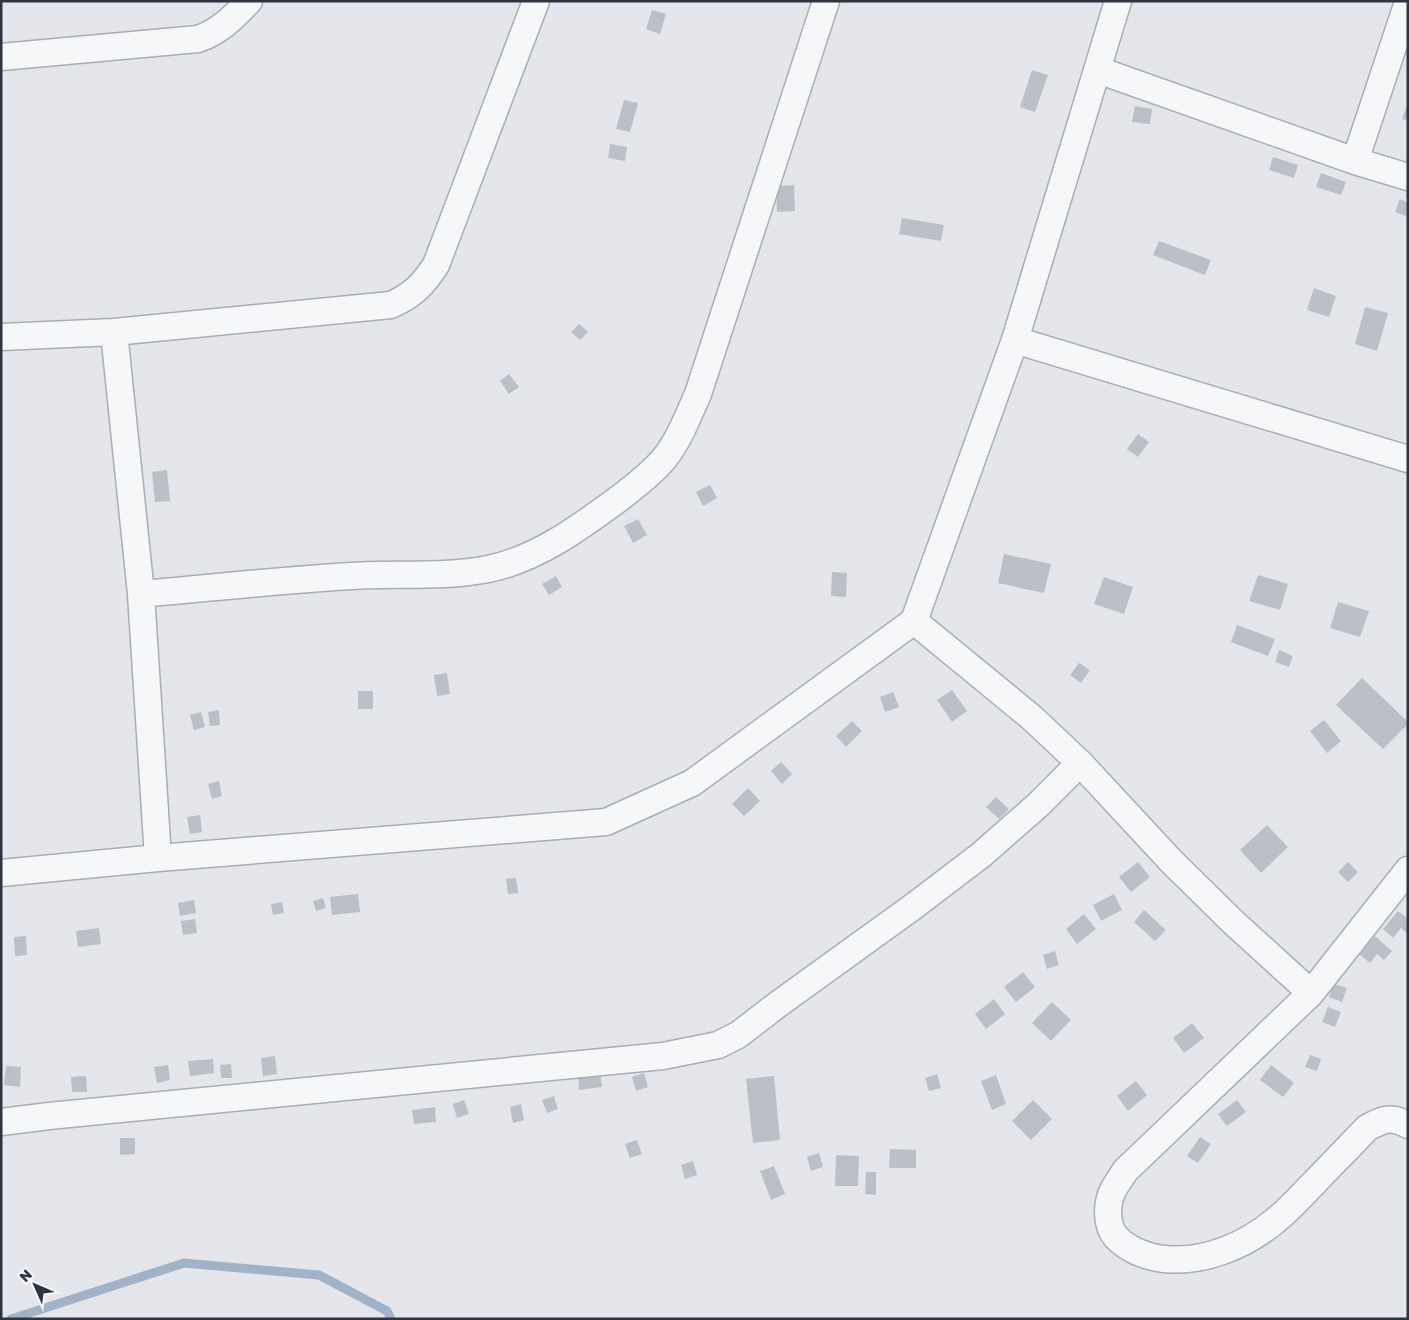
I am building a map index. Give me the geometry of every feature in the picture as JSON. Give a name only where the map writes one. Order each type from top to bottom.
[{"type":"street","points":[[1,57],[198,39],[217,30],[248,1]]},
{"type":"street","points":[[1,337],[114,332],[391,305],[407,298],[420,287],[436,265],[536,1]]},
{"type":"street","points":[[141,594],[352,576],[452,575],[511,564],[590,520],[636,485],[663,460],[683,428],[698,394],[826,1]]},
{"type":"street","points":[[1,873],[158,858],[606,822],[692,783],[914,621],[1015,340],[1118,1]]},
{"type":"street","points":[[1355,161],[1408,2]]},
{"type":"street","points":[[1098,70],[1355,161],[1408,177]]},
{"type":"street","points":[[114,332],[141,594],[158,858]]},
{"type":"street","points":[[1015,340],[1408,459]]},
{"type":"street","points":[[914,621],[1031,717],[1080,763],[1171,861],[1233,922],[1312,993]]},
{"type":"street","points":[[1,1122],[663,1056],[718,1045],[738,1035],[981,855],[1080,763]]},
{"type":"street","points":[[1408,870],[1312,993],[1126,1171],[1112,1192],[1108,1214],[1111,1231],[1121,1242],[1142,1254],[1154,1258],[1173,1260],[1218,1253],[1246,1241],[1276,1220],[1368,1128],[1379,1121],[1387,1119],[1408,1124]]},
{"type":"building","points":[[652,10],[666,14],[660,34],[646,29]]},
{"type":"building","points":[[1032,70],[1048,75],[1035,112],[1020,107]]},
{"type":"building","points":[[624,100],[638,103],[630,132],[616,129]]},
{"type":"building","points":[[1135,106],[1152,109],[1150,124],[1132,122]]},
{"type":"building","points":[[1406,108],[1408,108],[1408,121],[1402,119]]},
{"type":"building","points":[[610,144],[627,147],[625,161],[608,158]]},
{"type":"building","points":[[1273,157],[1298,165],[1294,178],[1269,170]]},
{"type":"building","points":[[1321,173],[1346,182],[1341,195],[1316,187]]},
{"type":"building","points":[[794,185],[795,211],[777,212],[776,186]]},
{"type":"building","points":[[1400,199],[1408,203],[1408,217],[1395,212]]},
{"type":"building","points":[[902,218],[944,225],[941,241],[899,234]]},
{"type":"building","points":[[1159,241],[1211,260],[1205,275],[1153,255]]},
{"type":"building","points":[[1314,288],[1336,296],[1329,317],[1307,310]]},
{"type":"building","points":[[1365,307],[1388,313],[1377,351],[1355,344]]},
{"type":"building","points":[[579,324],[588,332],[580,340],[571,332]]},
{"type":"building","points":[[509,374],[519,387],[509,394],[500,381]]},
{"type":"building","points":[[1138,434],[1149,442],[1138,457],[1127,449]]},
{"type":"building","points":[[167,470],[170,501],[155,502],[152,472]]},
{"type":"building","points":[[710,485],[717,498],[703,506],[696,492]]},
{"type":"building","points":[[638,519],[647,535],[633,543],[624,526]]},
{"type":"building","points":[[1004,554],[1051,564],[1044,593],[998,583]]},
{"type":"building","points":[[832,572],[847,573],[846,597],[831,596]]},
{"type":"building","points":[[1258,575],[1288,584],[1280,610],[1249,601]]},
{"type":"building","points":[[556,576],[562,587],[549,595],[542,584]]},
{"type":"building","points":[[1104,577],[1133,587],[1124,614],[1094,604]]},
{"type":"building","points":[[1338,602],[1369,611],[1360,637],[1330,628]]},
{"type":"building","points":[[1237,625],[1275,639],[1268,656],[1231,642]]},
{"type":"building","points":[[1279,650],[1293,656],[1289,667],[1275,662]]},
{"type":"building","points":[[1079,663],[1090,670],[1081,683],[1070,675]]},
{"type":"building","points":[[447,673],[450,694],[437,696],[434,675]]},
{"type":"building","points":[[1362,678],[1408,722],[1383,749],[1336,705]]},
{"type":"building","points":[[952,690],[967,711],[952,722],[937,700]]},
{"type":"building","points":[[358,691],[373,691],[373,709],[358,709]]},
{"type":"building","points":[[893,692],[899,707],[885,712],[880,697]]},
{"type":"building","points":[[219,710],[220,725],[210,726],[208,712]]},
{"type":"building","points":[[201,712],[205,727],[194,730],[190,715]]},
{"type":"building","points":[[1324,720],[1341,741],[1327,753],[1310,731]]},
{"type":"building","points":[[852,721],[862,731],[846,747],[836,736]]},
{"type":"building","points":[[781,762],[792,774],[782,784],[771,771]]},
{"type":"building","points":[[219,781],[222,796],[212,799],[208,784]]},
{"type":"building","points":[[748,788],[760,801],[744,816],[732,804]]},
{"type":"building","points":[[996,797],[1009,809],[999,819],[986,807]]},
{"type":"building","points":[[200,815],[202,832],[190,834],[187,817]]},
{"type":"building","points":[[1267,825],[1288,847],[1261,873],[1240,850]]},
{"type":"building","points":[[1138,862],[1150,877],[1131,892],[1119,877]]},
{"type":"building","points":[[1348,862],[1358,872],[1348,882],[1338,872]]},
{"type":"building","points":[[516,878],[518,893],[508,894],[506,879]]},
{"type":"building","points":[[358,894],[360,912],[332,915],[330,897]]},
{"type":"building","points":[[1114,894],[1122,910],[1101,921],[1093,905]]},
{"type":"building","points":[[323,898],[326,908],[316,911],[313,901]]},
{"type":"building","points":[[194,900],[196,913],[180,916],[178,903]]},
{"type":"building","points":[[282,902],[284,913],[273,915],[271,904]]},
{"type":"building","points":[[1144,910],[1166,930],[1155,941],[1134,922]]},
{"type":"building","points":[[1398,911],[1408,919],[1408,934],[1401,928],[1393,938],[1383,929]]},
{"type":"building","points":[[1084,914],[1096,929],[1077,944],[1066,929]]},
{"type":"building","points":[[195,919],[197,933],[183,935],[181,921]]},
{"type":"building","points":[[99,928],[101,944],[78,947],[76,931]]},
{"type":"building","points":[[26,936],[27,955],[15,956],[14,937]]},
{"type":"building","points":[[1375,936],[1392,951],[1384,960],[1377,954],[1370,963],[1359,954]]},
{"type":"building","points":[[1055,951],[1059,965],[1047,969],[1043,955]]},
{"type":"building","points":[[1023,972],[1035,987],[1016,1002],[1004,987]]},
{"type":"building","points":[[1334,984],[1347,988],[1342,1002],[1329,997]]},
{"type":"building","points":[[994,999],[1005,1014],[986,1029],[975,1014]]},
{"type":"building","points":[[1052,1002],[1071,1020],[1051,1041],[1032,1023]]},
{"type":"building","points":[[1328,1007],[1341,1012],[1335,1027],[1322,1022]]},
{"type":"building","points":[[1192,1023],[1204,1038],[1184,1053],[1173,1038]]},
{"type":"building","points":[[1310,1055],[1321,1059],[1317,1071],[1305,1067]]},
{"type":"building","points":[[275,1056],[277,1074],[263,1076],[261,1058]]},
{"type":"building","points":[[213,1059],[214,1073],[190,1076],[188,1061]]},
{"type":"building","points":[[231,1064],[232,1078],[221,1078],[220,1065]]},
{"type":"building","points":[[168,1065],[170,1080],[157,1083],[154,1067]]},
{"type":"building","points":[[1271,1065],[1294,1083],[1283,1097],[1260,1080]]},
{"type":"building","points":[[6,1066],[21,1067],[20,1087],[4,1085]]},
{"type":"building","points":[[600,1072],[602,1087],[579,1090],[578,1075]]},
{"type":"building","points":[[644,1073],[648,1087],[636,1091],[632,1077]]},
{"type":"building","points":[[937,1074],[941,1088],[929,1091],[925,1078]]},
{"type":"building","points":[[996,1075],[1006,1104],[992,1110],[981,1081]]},
{"type":"building","points":[[86,1076],[87,1092],[72,1092],[71,1077]]},
{"type":"building","points":[[774,1076],[780,1140],[753,1143],[746,1079]]},
{"type":"building","points":[[1136,1081],[1147,1095],[1128,1111],[1117,1096]]},
{"type":"building","points":[[554,1096],[558,1109],[547,1113],[542,1100]]},
{"type":"building","points":[[464,1100],[469,1114],[457,1118],[453,1104]]},
{"type":"building","points":[[1033,1100],[1052,1119],[1031,1140],[1012,1121]]},
{"type":"building","points":[[1237,1100],[1246,1112],[1227,1126],[1218,1114]]},
{"type":"building","points":[[521,1104],[524,1120],[513,1123],[510,1107]]},
{"type":"building","points":[[435,1107],[436,1122],[414,1124],[412,1110]]},
{"type":"building","points":[[1200,1137],[1211,1144],[1198,1163],[1187,1156]]},
{"type":"building","points":[[120,1138],[135,1138],[135,1154],[120,1155]]},
{"type":"building","points":[[637,1140],[642,1154],[630,1158],[625,1144]]},
{"type":"building","points":[[890,1149],[916,1150],[916,1168],[889,1168]]},
{"type":"building","points":[[819,1153],[823,1167],[811,1171],[807,1157]]},
{"type":"building","points":[[836,1155],[859,1156],[858,1186],[835,1186]]},
{"type":"building","points":[[693,1161],[697,1175],[685,1179],[681,1165]]},
{"type":"building","points":[[774,1166],[785,1194],[771,1200],[760,1171]]},
{"type":"building","points":[[866,1172],[876,1172],[876,1195],[865,1194]]},
{"type":"waterway","points":[[11,1319],[184,1263],[319,1275],[387,1311],[391,1319]]}]
